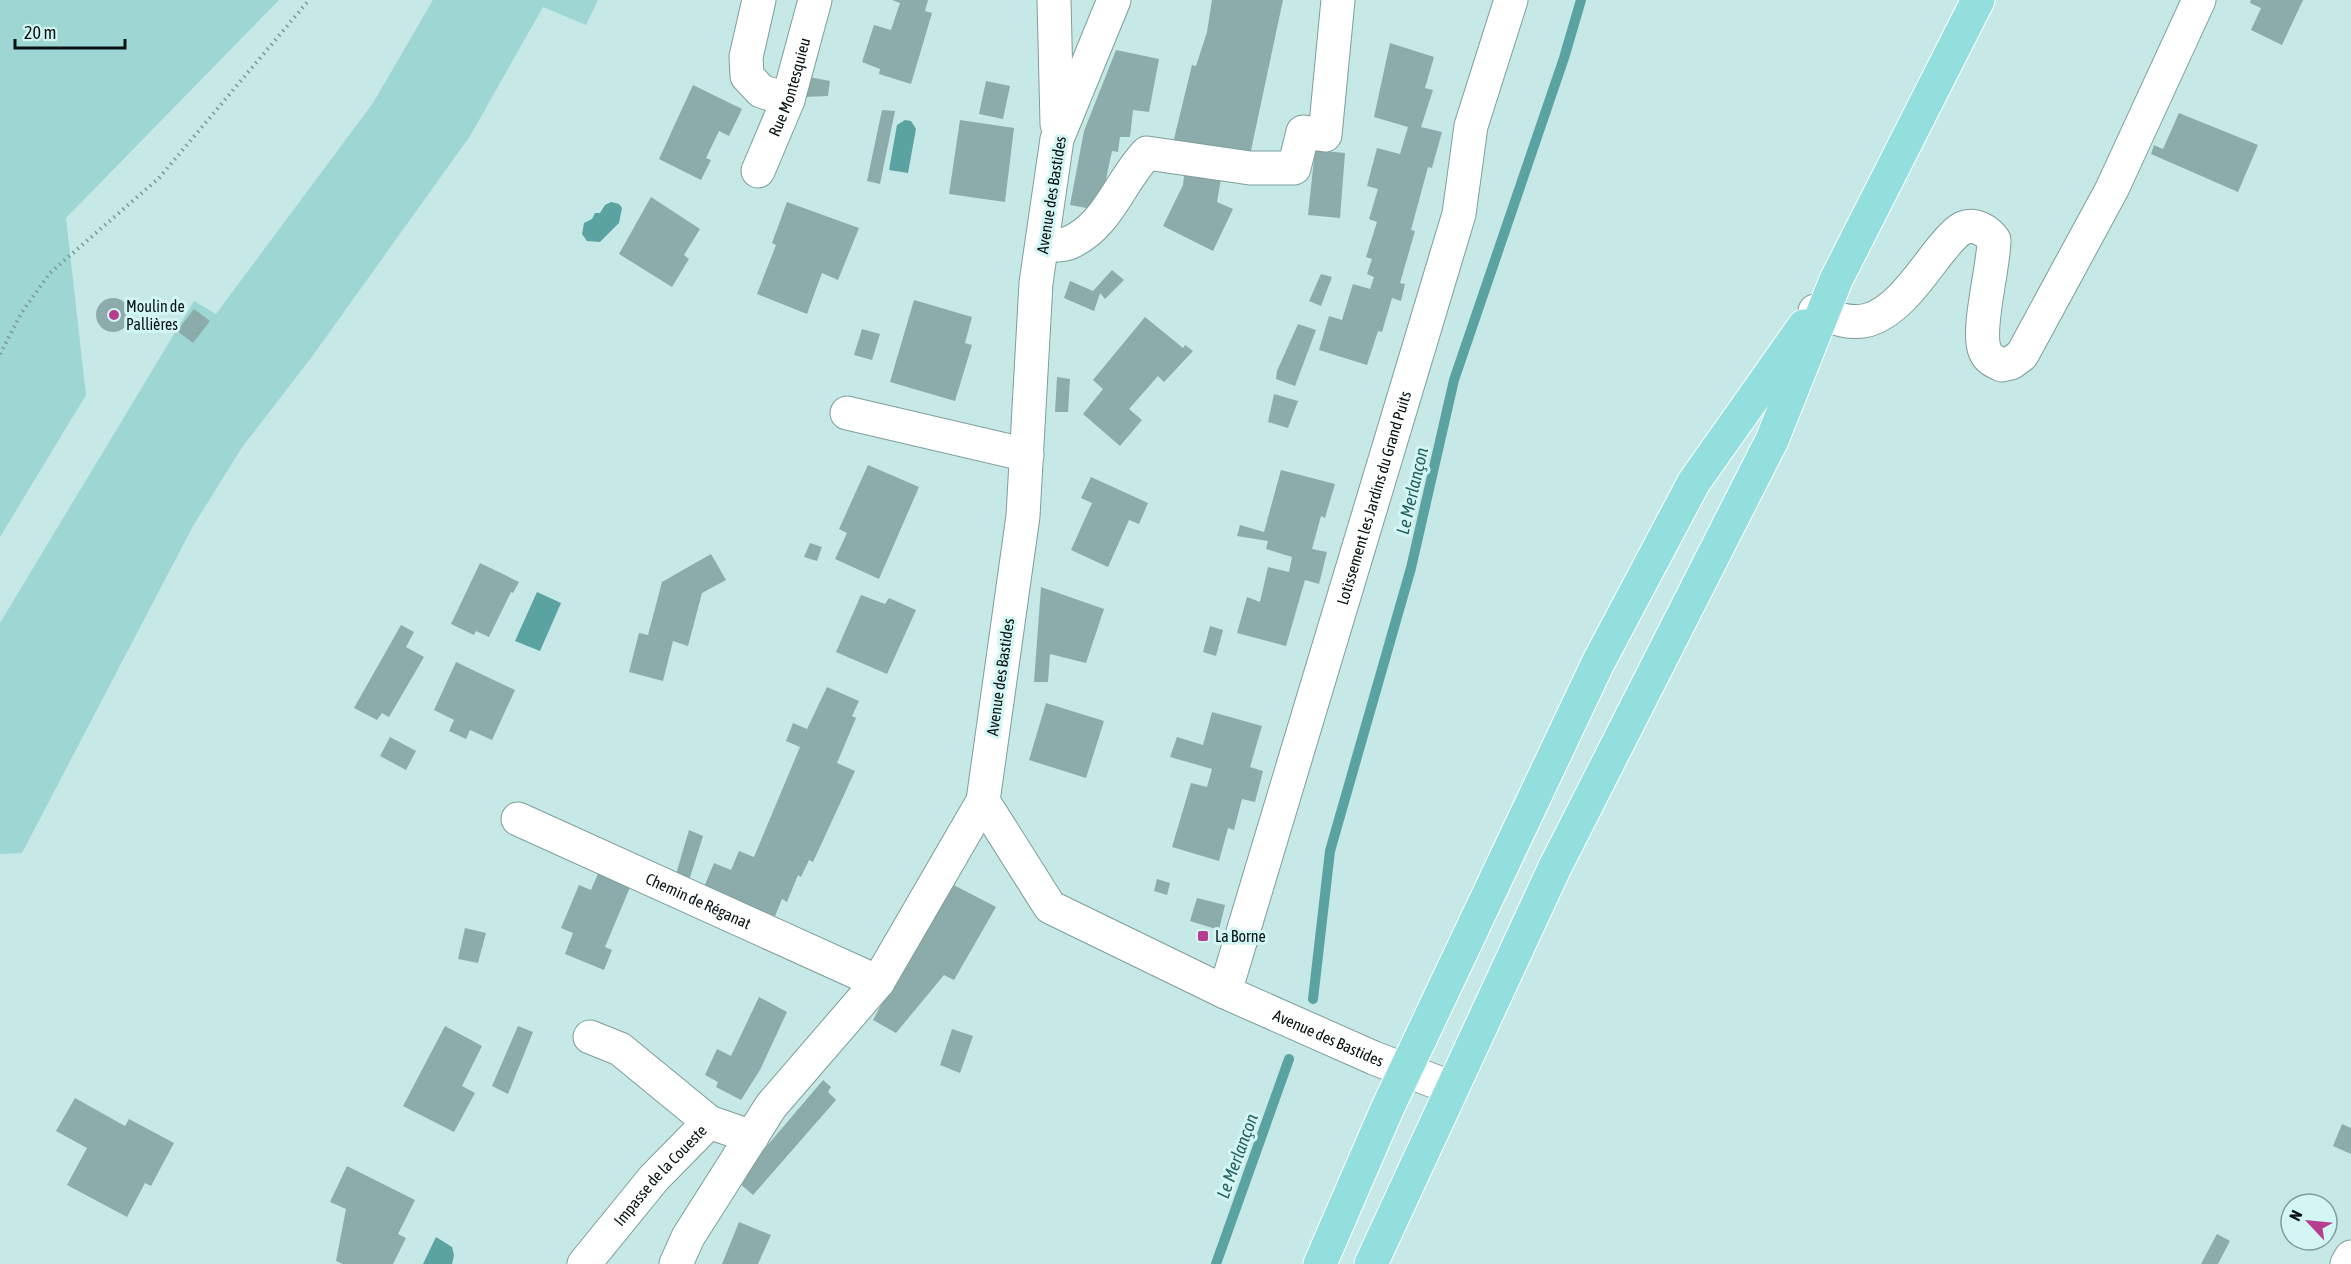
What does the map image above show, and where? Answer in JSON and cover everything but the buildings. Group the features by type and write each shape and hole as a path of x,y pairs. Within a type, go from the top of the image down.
{"main road":[{"path":"1371,1264 1554,869 1772,440 1819,313 1978,0"},
{"path":"1320,1264 1405,1070 1593,674 1694,482 1819,313"}],"street":[{"path":"759,0 746,57 747,76 761,91 788,100"},
{"name":"Rue Montesquieu","path":"758,171 788,100 815,0"},
{"path":"1054,0 1057,139"},
{"name":"Avenue des Bastides","path":"1114,0 1057,139 1036,283 1023,516 983,801 1050,907 1225,992 1452,1088"},
{"path":"1043,245 1069,244 1096,226 1136,165 1147,153 1250,168 1294,168 1303,132 1325,135 1338,0"},
{"name":"Lotissement les Jardins du Grand Puits","path":"1225,992 1459,214 1472,126 1511,0"},
{"path":"1819,313 1849,322 1868,320 1883,312 1900,298 1950,239 1963,228 1975,227 1989,232 1994,240 1983,334 1985,350 1991,360 2002,365 2022,355 2112,189 2199,0"},
{"path":"847,413 1027,455"},
{"path":"676,1264 688,1237 771,1106 878,982 983,801"},
{"name":"Chemin de Réganat","path":"518,819 878,982"},
{"path":"590,1037 620,1049 709,1122"},
{"name":"Impasse de la Coueste","path":"584,1264 654,1178 709,1122 752,1137"},
{"path":"2347,1264 2351,1257"}],"path":[{"path":"0,354 22,312 50,273 159,178 309,0"}],"shaded area":[{"path":"0,0 279,0 66,218 86,395 0,537"},
{"path":"433,0 598,0 586,25 543,7 470,136 311,358 243,446 193,526 22,853 0,854 0,623 194,301 216,314 373,103"},
{"path":"905,120 911,121 916,129 908,173 889,170 897,125"},
{"path":"611,202 619,204 622,208 619,223 600,242 587,241 582,234 584,223 592,219 595,213 600,213 605,205"},
{"path":"537,592 561,603 540,651 515,641"},
{"path":"436,1237 452,1247 454,1255 452,1264 423,1264"}],"waterway":[{"name":"Le Merlançon","path":"1313,999 1330,851 1411,568 1454,380 1564,58 1581,0"},
{"name":"Le Merlançon","path":"1216,1264 1289,1059"}],"place":[{"name":"Moulin de Pallières","path":"114,315"},
{"name":"La Borne","path":"1203,936"}]}
